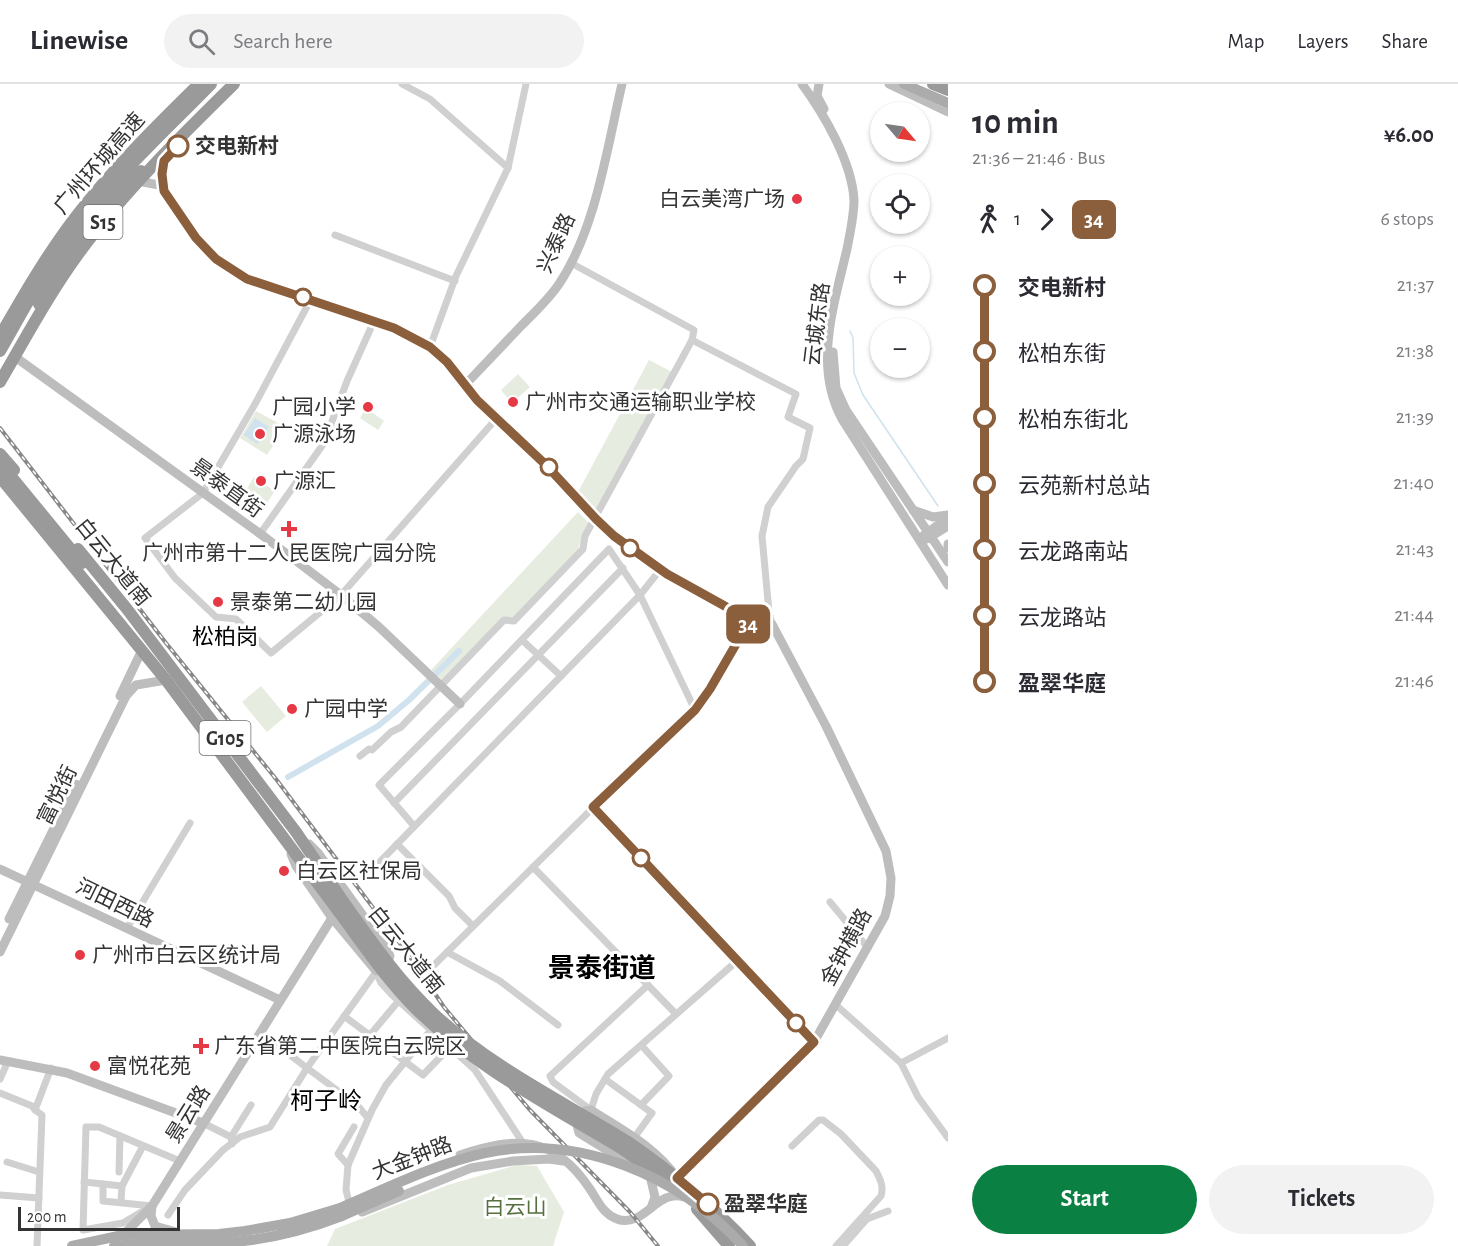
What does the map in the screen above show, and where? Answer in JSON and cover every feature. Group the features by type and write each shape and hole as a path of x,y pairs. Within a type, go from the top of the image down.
{"highway":[{"path":"933,84 948,90"},
{"path":"0,351 36,310 75,246 169,135 200,85"},
{"name":"广州环城高速","path":"0,335 47,257 74,219 115,171 200,85"},
{"path":"0,391 18,359 19,328 52,262 78,225 169,135 208,102 234,85"},
{"name":"广州环城高速","path":"0,382 52,294 95,233 148,171 234,85"},
{"name":"G105","path":"0,457 81,564"},
{"name":"白云大道南","path":"0,457 121,601 166,680 339,913 399,978 457,1034 491,1059 629,1144 677,1178 716,1210 750,1246"},
{"name":"G105","path":"0,472 128,619 148,647"},
{"name":"白云大道南","path":"0,477 105,608 148,647 296,832 339,913"},
{"name":"白云大道南","path":"629,1144 685,1197 729,1246"}],"main road":[{"path":"904,84 948,103"},
{"path":"0,328 36,268 70,219 165,113 200,85"},
{"path":"18,359 54,298 90,244 234,85"},
{"path":"198,125 208,102"},
{"path":"164,161 169,135 165,113"},
{"path":"127,185 143,183"},
{"path":"36,310 54,298"},
{"path":"0,335 19,328"},
{"path":"0,372 19,328"},
{"name":"大金钟路","path":"114,1246 127,1242 239,1242 287,1234 435,1168 473,1156 520,1148 561,1150 592,1155 623,1165 662,1182 700,1206 744,1246"},
{"name":"大金钟路","path":"72,1246 272,1227 344,1208 475,1163 521,1155 561,1156 609,1167 656,1186 700,1214 735,1246"}],"street":[{"path":"402,84 430,99 508,168"},
{"path":"430,347 455,281 508,168 526,84"},
{"name":"兴泰路","path":"465,385 547,299 571,262 597,190 622,84"},
{"name":"云城东路","path":"802,84 842,152 853,195 853,215 828,339 827,368 830,388 842,419 948,585"},
{"name":"云城东路","path":"819,84 817,91 819,100 849,155 860,198 855,239 833,348 836,388 852,420 948,562"},
{"path":"889,84 948,112"},
{"path":"164,161 162,174 164,191"},
{"path":"143,183 155,183 164,191 196,238 228,268 251,281 311,299 406,333 430,347 447,362 496,419 548,467 596,519 622,542 660,570 750,620 772,624 762,536 768,507 796,466 804,459 810,428 788,417 796,394 692,340"},
{"path":"334,235 455,281"},
{"path":"360,756 369,749 372,750 391,732 400,727 435,680 504,620 514,621 583,549 585,536 692,340 694,330 571,262"},
{"path":"311,299 255,404 203,493 145,538 175,578 216,617 236,619 271,653 341,595 496,419"},
{"path":"260,534 324,443 347,381 374,321"},
{"name":"景泰直街","path":"18,359 341,595 460,704"},
{"path":"911,510 933,517 948,516"},
{"path":"929,535 948,516"},
{"path":"919,541 948,526"},
{"path":"948,543 948,548"},
{"path":"414,825 379,785 609,549 640,595 695,710"},
{"path":"938,570 940,562 948,562"},
{"path":"394,803 623,568"},
{"path":"367,875 640,595 660,570"},
{"path":"428,971 593,807 695,710 710,689 750,620"},
{"name":"金钟横路","path":"677,1178 814,1042 868,948 885,915 890,896 891,878 886,851 826,726 772,624"},
{"path":"522,640 561,676"},
{"name":"富悦街","path":"0,952 30,883 148,647"},
{"name":"富悦街","path":"30,883 129,692 136,684 166,680"},
{"path":"593,807 814,1042"},
{"path":"127,928 190,823"},
{"path":"232,1141 270,1127 307,1068 376,972 390,959 389,951 318,853 296,832"},
{"path":"397,844 449,896 455,908 473,926"},
{"path":"533,867 676,1014"},
{"name":"河田西路","path":"0,869 280,1000"},
{"path":"830,902 868,948"},
{"path":"339,913 381,983 398,1003 475,1070 523,1143"},
{"name":"景云路","path":"127,1242 152,1206 280,1000 339,913"},
{"name":"富悦街","path":"0,938 9,927"},
{"path":"447,952 500,981 558,1025"},
{"path":"591,1110 596,1094 608,1074 737,961"},
{"path":"370,1035 416,984"},
{"path":"605,1079 652,1113 629,1144 591,1110 553,1082 550,1076 648,985"},
{"path":"836,1005 901,1063 918,1096 948,1138"},
{"path":"345,1016 423,1075 447,1050"},
{"path":"344,1208 348,1165 368,1118 386,1085 430,1031"},
{"path":"260,1032 357,1105 368,1118"},
{"path":"901,1063 948,1038"},
{"path":"641,1105 669,1076 642,1046"},
{"path":"0,1079 4,1060 51,1068 203,1123 232,1141"},
{"path":"35,1110 51,1068"},
{"path":"0,1093 32,1106 42,1115 37,1246"},
{"path":"168,1215 189,1185 232,1141 251,1105"},
{"path":"591,1110 585,1111 580,1119 577,1125 579,1132 685,1197"},
{"path":"792,1146 819,1120 823,1120 841,1134 876,1171 883,1190 880,1196 836,1246"},
{"path":"152,1206 123,1223 83,1230 86,1127 99,1127 180,1161"},
{"path":"348,1165 338,1154 354,1127"},
{"path":"120,1136 119,1186 122,1201"},
{"path":"344,1208 421,1168 485,1148 523,1143 540,1145 568,1163 607,1214 619,1220 638,1218 671,1195 685,1197"},
{"path":"119,1186 143,1146"},
{"path":"344,1208 374,1208 471,1168 529,1160 549,1159 568,1163"},
{"path":"7,1162 39,1172"},
{"path":"119,1172 128,1174"},
{"path":"650,1176 655,1197 651,1208"},
{"path":"84,1182 119,1186"},
{"path":"103,1184 103,1201 122,1201 152,1206"},
{"path":"0,1195 39,1198"},
{"path":"152,1206 151,1216 155,1226 169,1231 191,1234"},
{"path":"843,1246 867,1219 888,1211"}],"green space":[{"path":"649,360 672,372 597,514 577,494"},
{"path":"518,374 530,387 512,403 501,390"},
{"path":"366,408 384,421 378,430 360,418"},
{"name":"广源泳场","path":"256,411 280,424 274,432 280,435 267,455 240,438"},
{"path":"254,477 275,491 260,513 240,500"},
{"path":"578,512 591,525 583,535 577,552 514,617 503,619 443,681 431,670"},
{"path":"261,686 286,716 267,732 242,702"},
{"name":"白云山","path":"517,1165 537,1166 564,1212 553,1246 327,1246 335,1229 448,1185"}],"water":[{"path":"255,418 269,427 257,444 244,435"}],"waterway":[{"path":"850,331 853,338 854,373 863,395 938,506"},
{"path":"288,777 378,726 409,700 459,651"}],"railway":[{"path":"0,428 166,643 276,779 405,950 444,1007 529,1109 630,1212 658,1246"}],"bus line":[{"name":"34","path":"178,146 164,161 162,174 164,191 196,238 216,259 247,279 394,328 430,347 447,362 477,400 546,465 614,536 667,574 750,620 710,689 695,710 593,807 814,1042 677,1178 708,1204"}],"place":[{"name":"交电新村","path":"178,146"},
{"name":"白云美湾广场","path":"797,199"},
{"name":"广州市交通运输职业学校","path":"513,402"},
{"name":"广园小学","path":"368,407"},
{"name":"广源泳场","path":"260,434"},
{"name":"广源汇","path":"261,481"},
{"name":"广州市第十二人民医院广园分院","path":"289,529"},
{"name":"景泰第二幼儿园","path":"218,602"},
{"name":"广园中学","path":"292,709"},
{"name":"白云区社保局","path":"284,871"},
{"name":"广州市白云区统计局","path":"80,955"},
{"name":"广东省第二中医院白云院区","path":"201,1046"},
{"name":"富悦花苑","path":"95,1066"},
{"name":"盈翠华庭","path":"708,1204"}],"district":[{"name":"松柏岗","path":"225,636"},
{"name":"景泰街道","path":"602,968"},
{"name":"柯子岭","path":"326,1101"}]}
